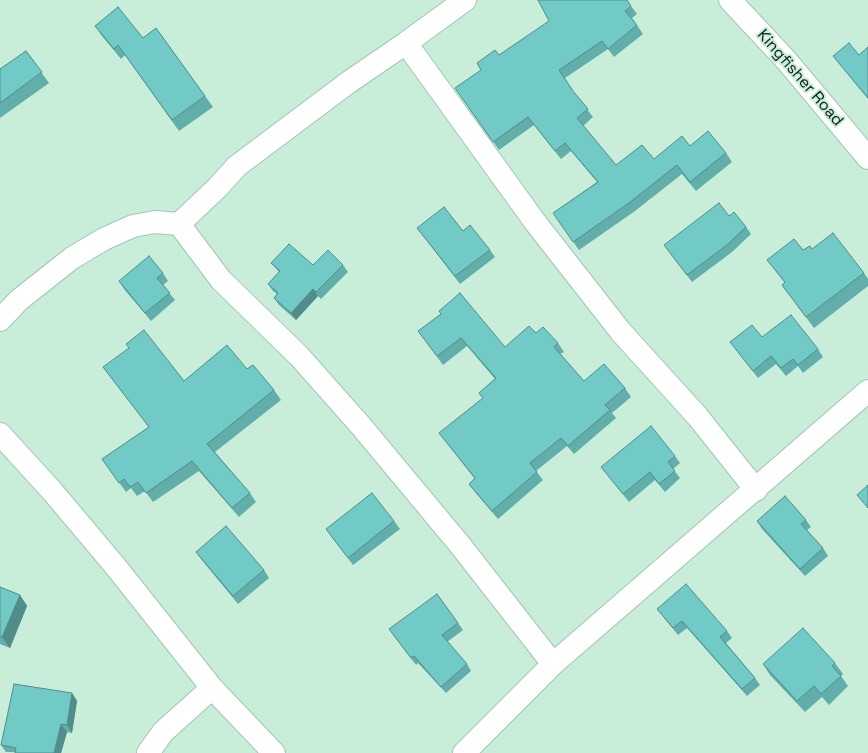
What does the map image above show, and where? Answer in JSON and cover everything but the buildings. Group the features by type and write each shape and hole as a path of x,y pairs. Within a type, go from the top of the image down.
{"street":[{"path":"0,320 19,300 72,258 104,239 133,226 155,222 179,224 238,166 349,82 465,0"},
{"name":"Kingfisher Road","path":"730,0 786,60 868,158"},
{"path":"406,43 547,238 621,332 698,417 756,490"},
{"path":"179,224 221,280 299,356 361,426 460,545 553,664"},
{"path":"464,753 553,664 868,391"},
{"path":"0,434 65,506 116,567 212,688 274,753"},
{"path":"148,753 163,732 212,688"}]}
